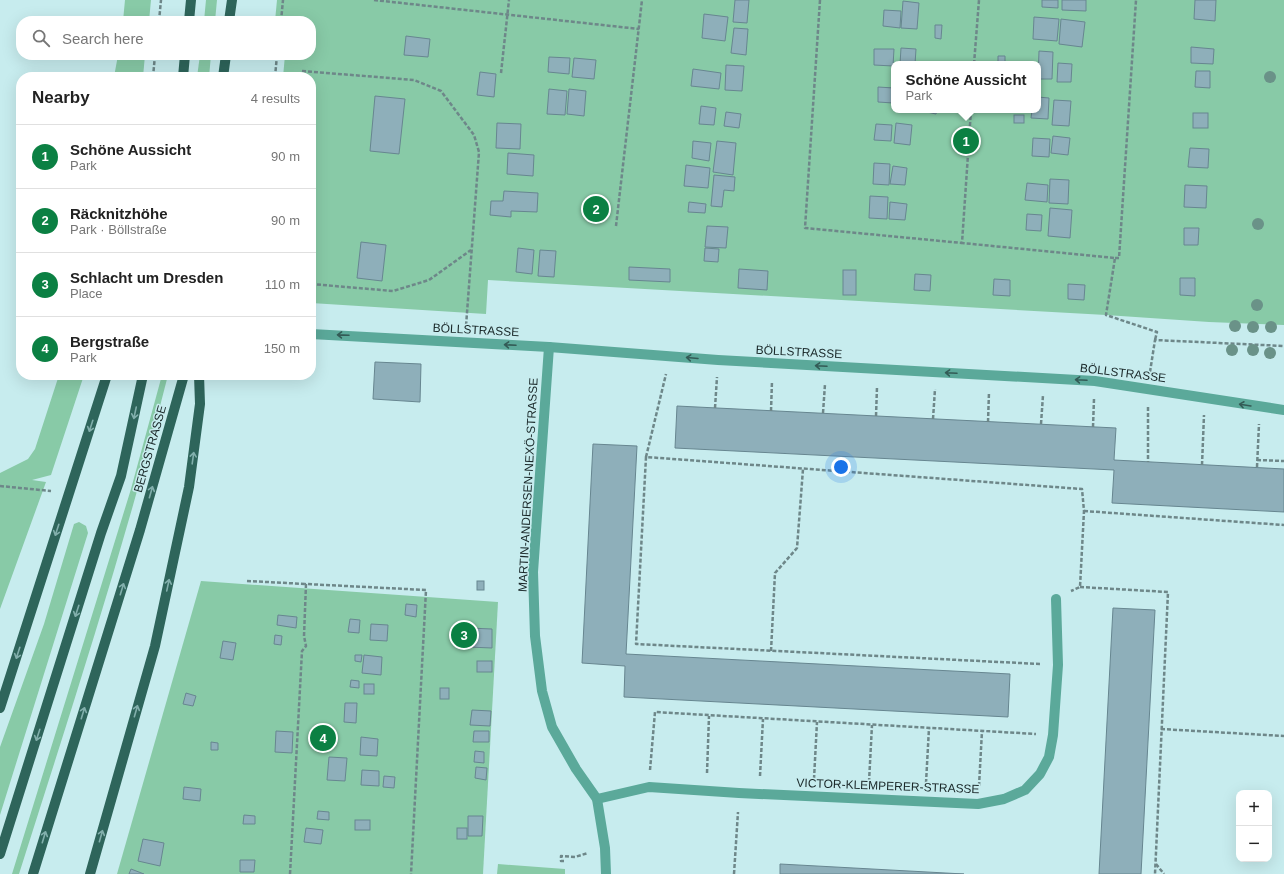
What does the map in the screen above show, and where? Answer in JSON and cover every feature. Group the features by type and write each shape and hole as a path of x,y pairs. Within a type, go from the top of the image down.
{"main road":[{"path":"189,16 191,0"},
{"path":"230,16 232,0"},
{"path":"183,72 185,60"},
{"path":"224,72 225,60"},
{"path":"0,708 105,380"},
{"name":"BERGSTRASSE","path":"0,854 101,533 121,476 142,380"},
{"name":"BERGSTRASSE","path":"33,874 140,530 183,380"},
{"path":"90,874 158,631 189,487 200,404 199,380"}],"street":[{"name":"BÖLLSTRASSE","path":"316,334 549,347 718,360 1095,381 1284,410"},
{"name":"MARTIN-ANDERSEN-NEXÖ-STRASSE","path":"549,347 533,572 535,636 542,691 552,727 576,769 598,799 605,848 606,874"},
{"name":"VICTOR-KLEMPERER-STRASSE","path":"598,799 649,787 739,793 978,804 1004,798 1026,790 1040,774 1049,757 1053,735 1058,665 1056,599"}],"path":[{"path":"159,16 161,0"},
{"path":"281,16 283,0"},
{"path":"374,0 507,16 639,29"},
{"path":"501,73 509,0"},
{"path":"616,226 642,0"},
{"path":"820,0 806,228 1115,258 1119,258 1136,0"},
{"path":"974,61 979,0"},
{"path":"153,72 155,60"},
{"path":"275,72 277,60"},
{"path":"302,72 314,72"},
{"path":"316,72 414,80 441,91 474,135 479,152 465,342"},
{"path":"962,243 971,113"},
{"path":"316,284 393,291 429,280 471,250"},
{"path":"1115,258 1106,315 1157,332 1147,388 1148,462"},
{"path":"1155,340 1284,346"},
{"path":"669,356 665,386 646,457 636,644 1058,665"},
{"path":"716,408 718,360"},
{"path":"771,411 772,363"},
{"path":"823,413 826,366"},
{"path":"876,416 878,369"},
{"path":"933,419 936,372"},
{"path":"988,422 991,375"},
{"path":"1041,424 1044,378"},
{"path":"1093,427 1095,381"},
{"path":"1202,465 1204,398"},
{"path":"1257,468 1259,407"},
{"path":"646,457 1082,489 1084,511 1080,587"},
{"path":"1257,460 1284,461"},
{"path":"771,651 775,573 797,548 803,469"},
{"path":"0,486 69,492"},
{"path":"1084,511 1284,525"},
{"path":"247,581 426,590 411,874"},
{"path":"290,874 302,651 306,646 304,636 306,584"},
{"path":"1056,599 1080,587 1168,592 1155,874"},
{"path":"649,787 655,712 1053,735"},
{"path":"706,791 709,716"},
{"path":"759,794 763,719"},
{"path":"813,796 817,722"},
{"path":"869,798 872,725"},
{"path":"925,801 929,728"},
{"path":"1161,729 1284,736"},
{"path":"978,804 982,731"},
{"path":"734,874 739,793"},
{"path":"564,861 561,861 561,856 575,857 605,848"},
{"path":"1155,864 1164,874"}],"green space":[{"path":"125,0 151,0 149,16 123,16"},
{"path":"206,0 217,0 215,16 204,16"},
{"path":"277,0 1284,0 1284,325 1209,322 488,280 486,314 316,303 316,72 283,72 285,60 316,60 316,16 275,16"},
{"path":"117,60 145,60 143,72 115,72"},
{"path":"199,60 211,60 209,72 198,72"},
{"path":"57,380 82,380 51,475 32,480 46,482 0,609 0,473 28,459 35,449"},
{"path":"161,380 167,380 133,504 78,689 19,874 12,874 131,489"},
{"path":"79,522 86,526 88,533 0,815 0,747 44,624 74,524"},
{"path":"201,581 498,602 483,874 117,874"},
{"path":"498,864 565,869 565,874 497,874"}],"building":[{"path":"735,0 749,0 747,23 733,22"},
{"path":"1042,0 1058,0 1058,8 1042,7"},
{"path":"1062,0 1086,0 1086,11 1062,10"},
{"path":"1195,0 1216,0 1215,21 1194,19"},
{"path":"903,1 919,3 917,29 901,28"},
{"path":"884,10 901,11 900,28 883,26"},
{"path":"704,14 728,17 725,41 702,38"},
{"path":"1034,17 1059,19 1057,41 1033,39"},
{"path":"1061,19 1085,22 1082,47 1059,44"},
{"path":"935,25 942,25 941,39 935,38"},
{"path":"734,28 748,29 746,55 731,53"},
{"path":"406,36 430,39 428,57 404,55"},
{"path":"1191,47 1214,49 1213,64 1191,63"},
{"path":"901,48 916,49 915,61 900,61"},
{"path":"874,49 894,49 893,61 891,61 891,66 874,65"},
{"path":"1039,51 1053,52 1052,79 1041,79 1041,61 1039,61"},
{"path":"998,56 1005,56 1005,61 998,61"},
{"path":"549,57 570,58 569,74 548,72"},
{"path":"574,58 596,60 594,79 572,77"},
{"path":"1058,63 1072,64 1071,82 1057,82"},
{"path":"726,65 744,66 742,91 725,90"},
{"path":"693,69 721,73 719,89 691,86"},
{"path":"1196,71 1210,71 1210,88 1195,87"},
{"path":"480,72 496,74 494,97 477,95"},
{"path":"878,87 891,88 891,103 878,102"},
{"path":"549,89 567,91 565,115 547,114"},
{"path":"569,89 586,91 584,116 567,114"},
{"path":"375,96 405,99 399,154 370,151"},
{"path":"1041,97 1049,98 1048,119 1031,118 1032,113 1041,113"},
{"path":"1054,100 1071,101 1069,126 1052,125"},
{"path":"701,106 716,108 714,125 699,124"},
{"path":"726,112 741,114 739,128 724,126"},
{"path":"1193,113 1208,113 1208,128 1193,128"},
{"path":"1014,115 1024,115 1024,123 1014,123"},
{"path":"497,123 521,124 520,149 496,148"},
{"path":"896,123 912,125 910,145 894,143"},
{"path":"876,124 892,125 891,141 874,140"},
{"path":"1053,136 1070,138 1068,155 1051,153"},
{"path":"1033,138 1050,139 1049,157 1032,156"},
{"path":"693,141 711,143 709,161 692,158"},
{"path":"717,141 736,143 733,175 713,172"},
{"path":"1190,148 1209,149 1208,168 1188,167"},
{"path":"508,153 534,155 533,176 507,174"},
{"path":"874,163 890,164 889,185 873,184"},
{"path":"686,165 710,168 708,188 684,186"},
{"path":"893,166 907,168 905,185 890,184"},
{"path":"714,175 735,177 734,191 724,190 722,207 711,206"},
{"path":"1050,179 1069,180 1068,204 1049,203"},
{"path":"1027,183 1048,185 1047,202 1025,200"},
{"path":"1185,185 1207,186 1206,208 1184,207"},
{"path":"504,191 538,193 537,212 511,211 511,217 490,215 491,201 503,201"},
{"path":"870,196 888,197 887,219 869,218"},
{"path":"689,202 706,204 705,213 688,212"},
{"path":"890,202 907,204 905,220 889,219"},
{"path":"1050,208 1072,210 1070,238 1048,236"},
{"path":"1027,214 1042,215 1041,231 1026,230"},
{"path":"707,226 728,227 726,248 705,247"},
{"path":"1184,228 1199,228 1198,245 1184,245"},
{"path":"361,242 386,245 382,281 357,278"},
{"path":"518,248 534,250 532,274 516,272"},
{"path":"705,248 719,249 718,262 704,261"},
{"path":"540,250 556,251 554,277 538,276"},
{"path":"629,267 670,269 670,282 629,280"},
{"path":"739,269 768,271 767,290 738,288"},
{"path":"843,270 856,270 856,295 843,295"},
{"path":"915,274 931,275 930,291 914,290"},
{"path":"1180,278 1195,278 1195,296 1180,295"},
{"path":"994,279 1010,280 1010,296 993,295"},
{"path":"1068,284 1085,285 1084,300 1068,299"},
{"path":"375,362 421,364 420,402 373,399"},
{"path":"677,406 1116,428 1114,460 1284,469 1284,512 1112,503 1114,470 675,448"},
{"path":"593,444 637,446 626,654 1010,674 1008,717 624,697 625,666 582,663"},
{"path":"477,581 484,581 484,590 477,590"},
{"path":"406,604 417,605 416,617 405,615"},
{"path":"1113,608 1155,610 1141,874 1099,874"},
{"path":"278,615 297,617 296,628 277,625"},
{"path":"350,619 360,620 359,633 348,632"},
{"path":"371,624 388,625 387,641 370,640"},
{"path":"469,628 492,629 492,648 468,647"},
{"path":"275,635 282,636 281,645 274,644"},
{"path":"223,641 236,643 233,660 220,658"},
{"path":"355,655 362,655 361,662 355,661"},
{"path":"364,655 382,657 381,675 362,673"},
{"path":"477,661 492,661 492,672 477,672"},
{"path":"351,680 359,681 359,688 350,687"},
{"path":"364,684 374,684 374,694 364,694"},
{"path":"440,688 449,688 449,699 440,699"},
{"path":"186,693 196,696 193,706 183,704"},
{"path":"345,703 357,703 356,723 344,722"},
{"path":"472,710 491,711 490,726 470,725"},
{"path":"276,731 293,732 292,753 275,752"},
{"path":"474,731 489,731 489,742 473,742"},
{"path":"361,737 378,739 377,756 360,755"},
{"path":"211,742 218,743 218,750 211,750"},
{"path":"475,751 484,752 484,763 474,762"},
{"path":"329,757 347,758 345,781 327,780"},
{"path":"476,767 487,768 486,780 475,778"},
{"path":"362,770 379,771 379,786 361,785"},
{"path":"384,776 395,777 394,788 383,787"},
{"path":"184,787 201,789 200,801 183,799"},
{"path":"318,811 329,812 329,820 317,819"},
{"path":"244,815 255,816 255,824 243,824"},
{"path":"468,816 483,816 482,836 468,836"},
{"path":"355,820 370,820 370,830 355,830"},
{"path":"306,828 323,830 321,844 304,842"},
{"path":"457,828 467,828 467,839 457,839"},
{"path":"143,839 164,843 160,866 138,861"},
{"path":"240,860 255,860 254,872 240,872"},
{"path":"780,864 964,874 780,874"},
{"path":"131,869 144,874 129,874"}],"place":[{"name":"Schöne Aussicht","path":"966,141"},
{"name":"Räcknitzhöhe","path":"596,209"},
{"name":"Schlacht um Dresden","path":"464,635"},
{"name":"Bergstraße","path":"323,738"}]}
